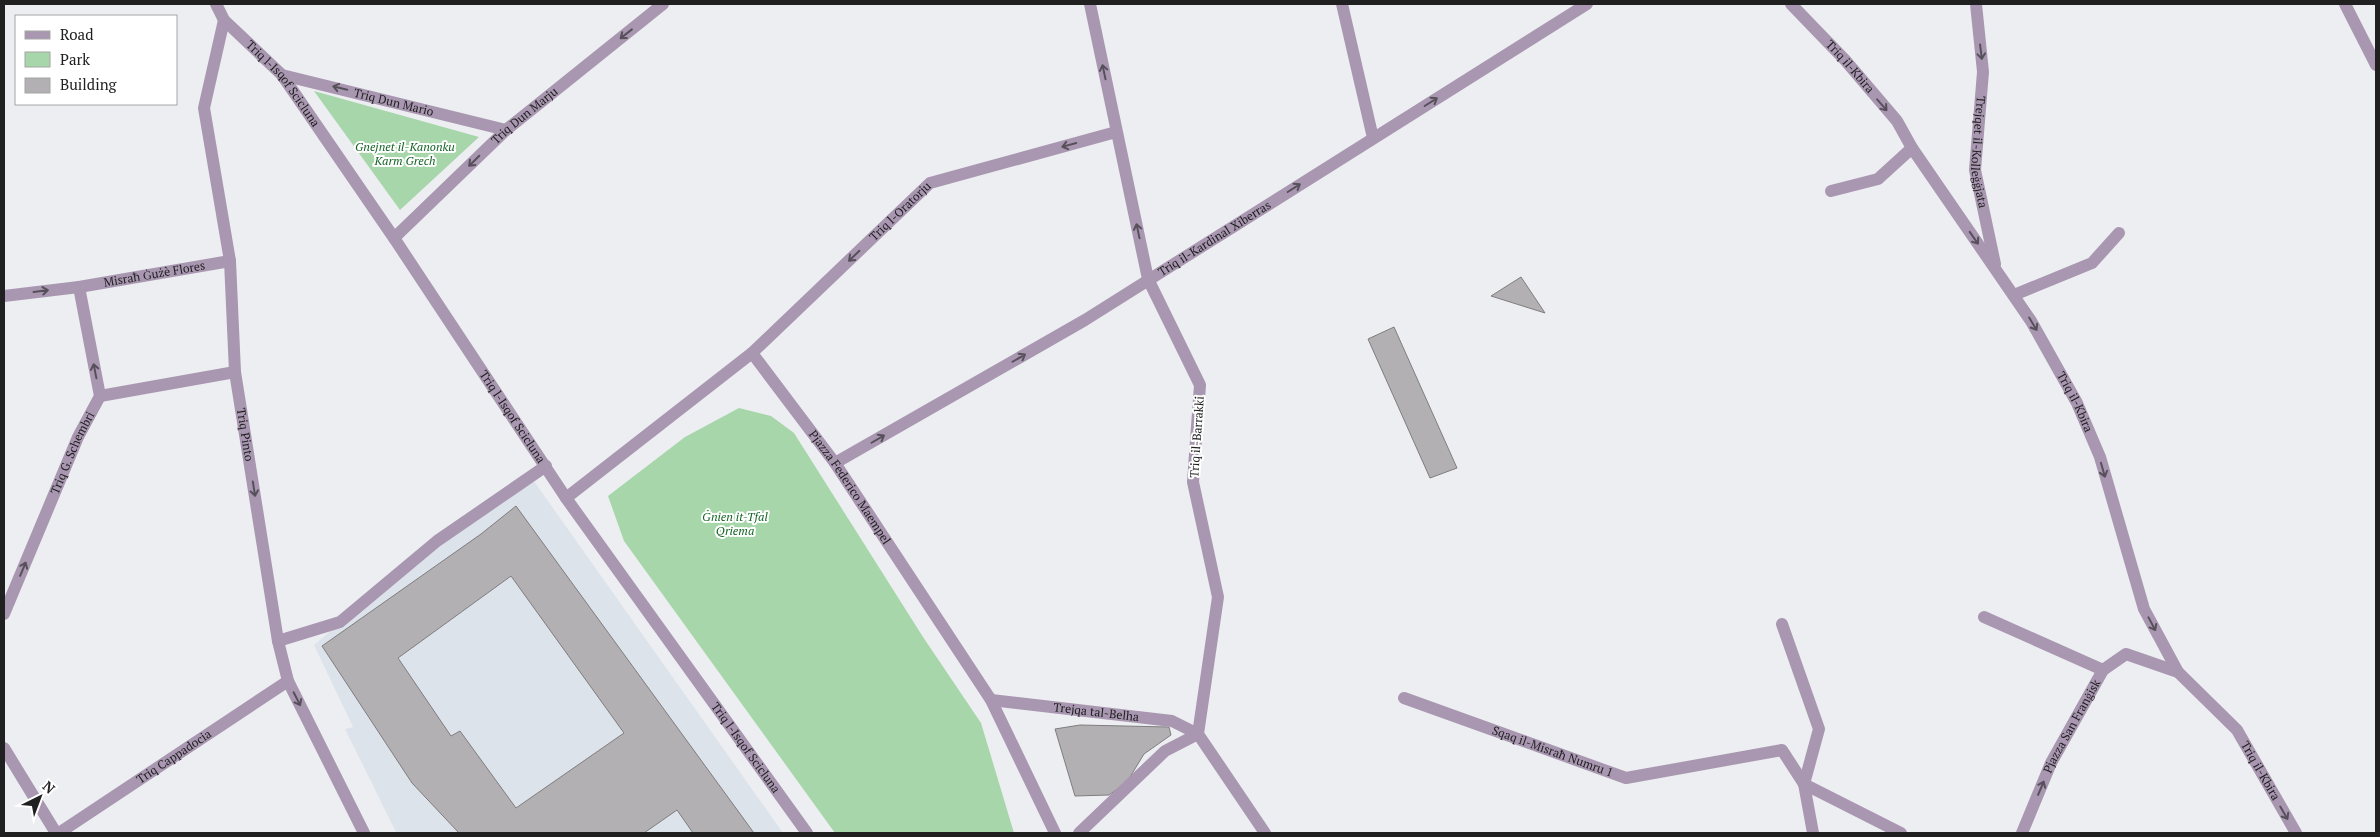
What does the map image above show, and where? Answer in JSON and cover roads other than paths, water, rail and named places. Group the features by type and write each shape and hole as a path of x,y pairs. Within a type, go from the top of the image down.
{"street":[{"name":"Triq l-Isqof Scicluna","path":"216,4 224,20 282,75 394,238 566,498 807,833"},
{"name":"Triq Dun Marju","path":"394,238 506,130 663,4"},
{"name":"Triq il-Barrakki","path":"1090,4 1148,279 1200,386 1193,482 1218,597 1198,734"},
{"path":"1342,4 1373,138"},
{"name":"Triq il-Kardinal Xiberras","path":"835,463 1085,320 1587,4"},
{"name":"Triq il-Kbira","path":"1791,4 1845,60 1897,121 1912,148 2031,321 2077,403 2100,457 2144,609 2178,672 2237,730 2296,833"},
{"name":"Trejqet il-Kolleġġjata","path":"1976,4 1983,72 1975,170 1996,269"},
{"path":"2346,4 2376,65"},
{"name":"Triq Pinto","path":"224,20 204,108 230,261 236,372 278,641 288,681 364,833"},
{"name":"Triq Dun Mario","path":"282,75 506,130"},
{"name":"Triq l-Oratorju","path":"752,354 930,183 1116,132"},
{"path":"1831,191 1878,179 1912,148"},
{"path":"2014,295 2092,262 2120,234"},
{"name":"Misraħ Ġużè Flores","path":"4,296 79,287 230,261"},
{"name":"Triq G. Schembri","path":"4,614 78,437 100,396 79,287"},
{"path":"566,498 752,354"},
{"name":"Pjazza Federico Maempel","path":"752,354 835,463 991,700 1055,833"},
{"path":"100,396 236,372"},
{"path":"278,641 340,622 437,541 546,466"},
{"path":"1984,617 2103,670"},
{"path":"1782,624 1819,729 1804,784 1812,833"},
{"name":"Pjazza San Franġisk","path":"2022,833 2051,763 2103,670 2126,654 2178,672"},
{"name":"Triq Cappadocia","path":"58,833 288,681"},
{"name":"Sqaq il-Misraħ Numru 1","path":"1404,698 1626,778 1782,750 1804,784"},
{"name":"Trejqa tal-Belha","path":"991,700 1172,721 1198,734"},
{"path":"1079,833 1165,751 1198,734 1265,833"},
{"path":"4,748 58,833"},
{"path":"1804,784 1901,833"}],"park label":[{"name":"Gnejnet il-Kanonku Karm Grech","path":"405,154"},
{"name":"Ġnien it-Tfal Qriema","path":"735,524"}]}
